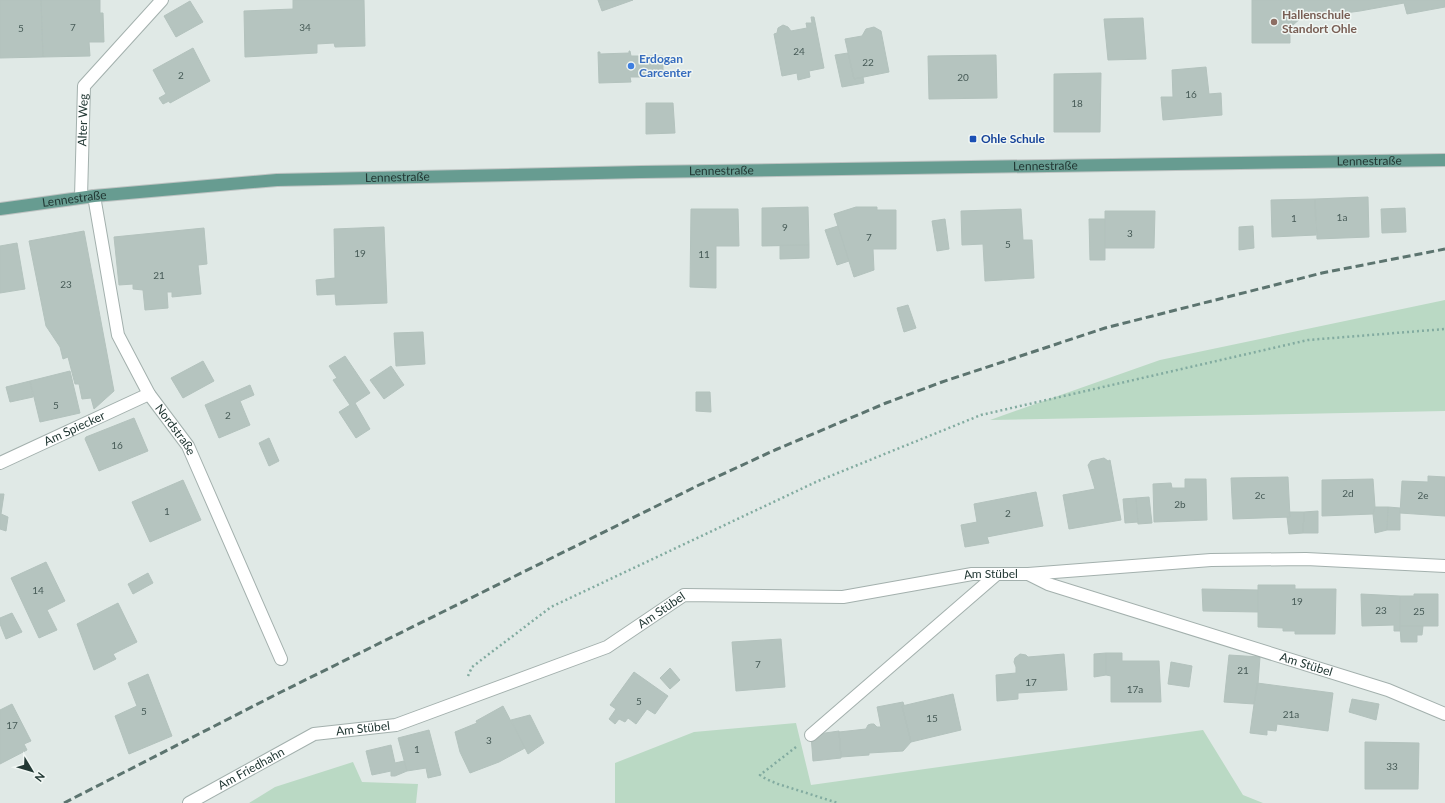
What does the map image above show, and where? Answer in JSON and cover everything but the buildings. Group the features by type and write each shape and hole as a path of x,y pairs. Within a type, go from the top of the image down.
{"main road":[{"name":"Lennestraße","path":"0,209 81,197 277,180 417,176 1445,160"}],"street":[{"name":"Alter Weg","path":"81,197 84,86 162,0"},
{"name":"Nordstraße","path":"94,196 118,335 149,394 188,446 281,659"},
{"name":"Am Spiecker","path":"0,463 149,394"},
{"name":"Am Stübel","path":"314,734 396,725 607,647 684,595 843,597 972,574 1028,574 1212,560 1306,560 1445,566"},
{"path":"811,735 997,574"},
{"name":"Am Stübel","path":"1028,574 1048,584 1388,690 1445,714"},
{"name":"Am Friedhahn","path":"189,803 314,734"}],"path":[{"path":"455,703 472,667 551,607 818,481 981,415 1308,340 1445,329"},
{"path":"811,735 760,775 778,784 838,803"}],"green space":[{"path":"1445,300 1445,411 990,420 1160,360"},
{"path":"796,723 811,785 1203,730 1243,795 1263,803 615,803 615,763 694,732"},
{"path":"353,762 362,782 418,784 416,803 249,803 275,787"}],"railway":[{"path":"64,803 281,692 699,485 775,450 886,403 942,382 1105,328 1322,273 1445,249"}],"place":[{"name":"Hallenschule Standort Ohle","path":"1274,22"},
{"name":"Erdogan Carcenter","path":"631,66"},
{"name":"Ohle Schule","path":"973,139"}]}
